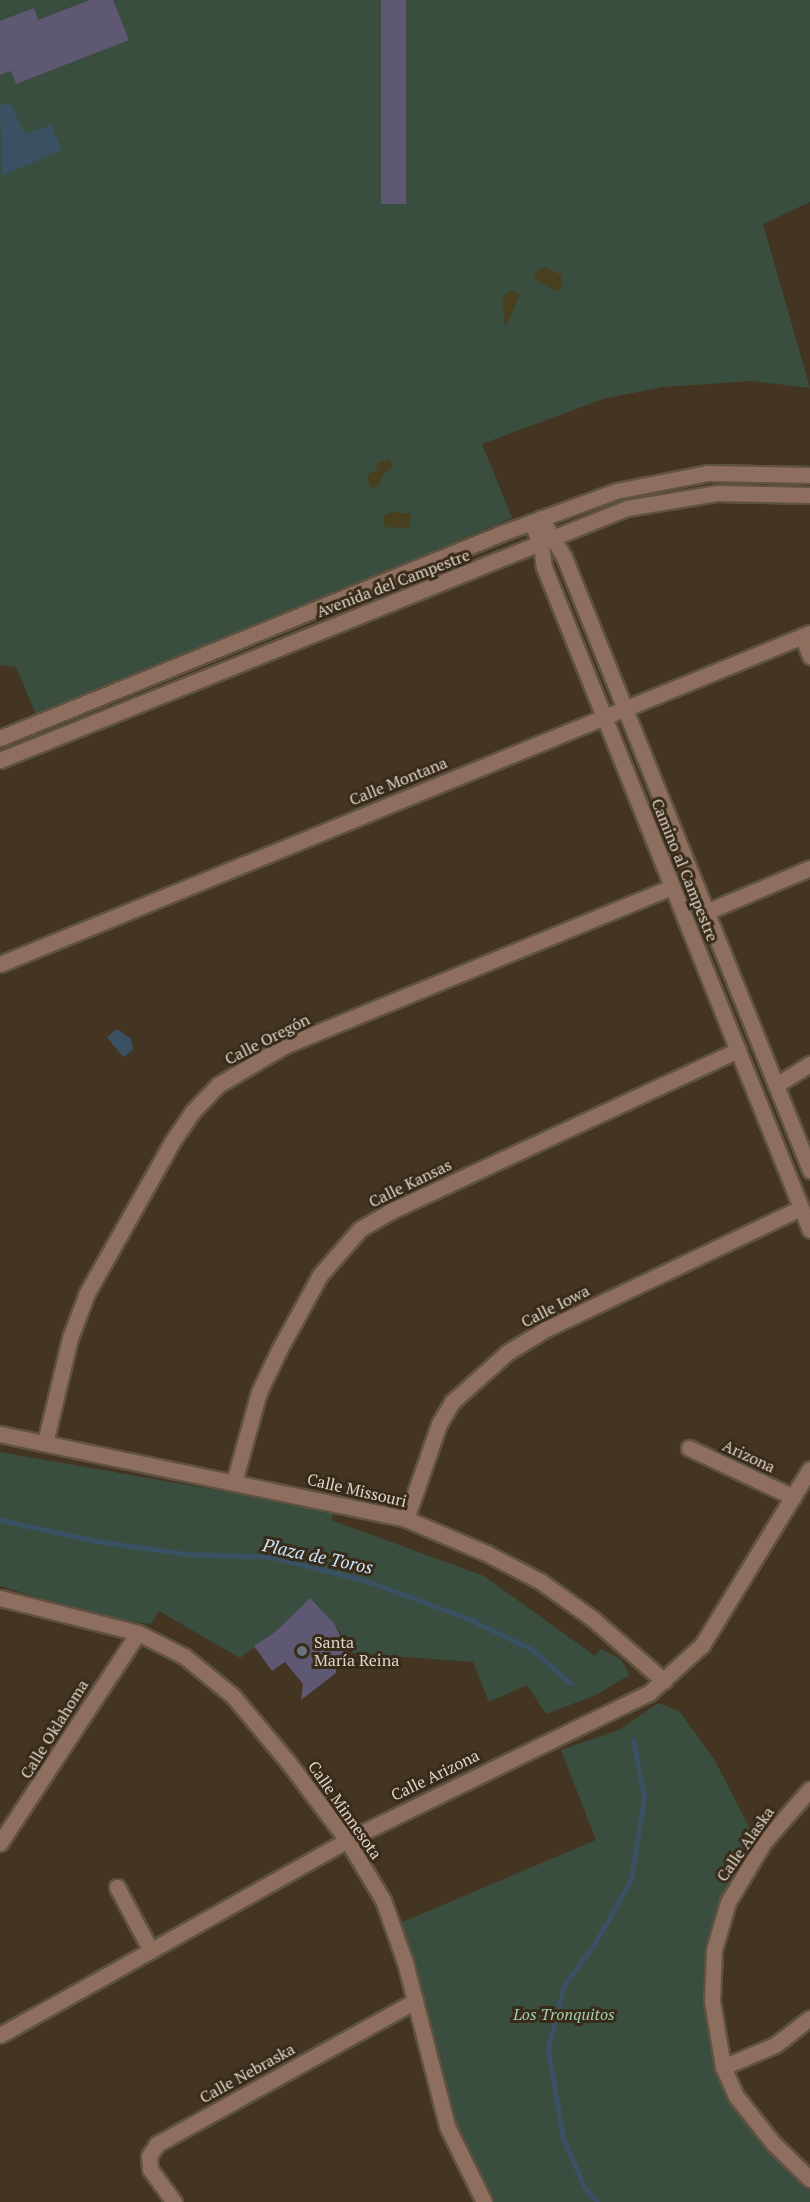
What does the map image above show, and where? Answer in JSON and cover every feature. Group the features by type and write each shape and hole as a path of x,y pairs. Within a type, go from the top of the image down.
{"street":[{"name":"Avenida del Campestre","path":"0,738 536,520 616,491 667,478 764,471 810,475"},
{"name":"Avenida del Campestre","path":"0,760 236,663 547,542 627,508 675,498 756,491 810,495"},
{"name":"Camino al Campestre","path":"536,520 547,542 564,557 810,1170"},
{"name":"Camino al Campestre","path":"547,542 544,567 810,1230"},
{"path":"806,634 810,656"},
{"name":"Calle Montana","path":"0,964 806,634"},
{"path":"228,644 236,663"},
{"path":"706,912 810,868"},
{"name":"Calle Oregón","path":"45,1443 70,1338 87,1293 172,1142 193,1111 219,1085 284,1046 672,887"},
{"name":"Calle Kansas","path":"234,1482 259,1392 279,1350 320,1275 360,1229 389,1212 738,1050"},
{"path":"776,1085 810,1064"},
{"name":"Calle Iowa","path":"406,1519 439,1424 452,1402 508,1352 546,1329 801,1208"},
{"name":"Calle Missouri","path":"0,1434 406,1519 486,1553 540,1581 593,1619 664,1681"},
{"name":"Arizona","path":"689,1448 793,1497"},
{"name":"Calle Arizona","path":"0,2036 347,1840 649,1693 702,1645 810,1469"},
{"name":"Calle Minnesota","path":"0,1598 138,1633 184,1656 233,1696 347,1840 383,1900 415,2001 447,2126 484,2202"},
{"name":"Calle Oklahoma","path":"0,1843 138,1633"},
{"name":"Calle Alaska","path":"810,1789 764,1842 738,1881 720,1925 714,1950 712,2001 723,2067 736,2096 757,2124 810,2179"},
{"path":"117,1887 151,1951"},
{"name":"Calle Nebraska","path":"174,2202 150,2169 149,2156 157,2144 415,2001"},
{"path":"723,2067 775,2045 810,2018"}],"green space":[{"path":"0,0 810,0 810,202 763,224 810,388 752,381 663,387 603,399 482,444 512,518 38,719 16,667 0,665"},
{"path":"0,1452 278,1501 334,1514 331,1520 484,1576 595,1656 601,1649 621,1659 629,1675 596,1695 546,1714 527,1685 489,1702 473,1662 353,1653 334,1623 310,1598 275,1632 240,1658 159,1611 151,1624 107,1618 0,1586"},
{"name":"Los Tronquitos","path":"658,1703 679,1711 714,1759 758,1844 711,1950 710,2024 737,2094 810,2175 810,2202 484,2202 440,2126 393,1926 596,1840 561,1750 619,1730"}],"sand":[{"path":"545,267 561,275 562,289 555,290 534,278 537,271"},
{"path":"510,290 520,295 505,328 502,299"},
{"path":"389,459 393,467 381,476 380,485 370,488 367,475 376,470 378,463"},
{"path":"393,512 411,514 409,528 385,527 383,516"}],"water":[{"path":"10,103 25,134 51,125 62,150 2,175 0,105"},
{"path":"117,1029 131,1039 133,1050 123,1057 107,1037"}],"building":[{"path":"90,0 113,0 129,40 16,84 11,71 0,75 0,21 34,8 38,20"},
{"path":"381,0 406,0 406,204 381,204"},
{"name":"Santa María Reina","path":"310,1598 334,1623 350,1656 336,1664 336,1673 301,1700 303,1684 285,1662 272,1671 254,1646 275,1632"}],"waterway":[{"name":"Plaza de Toros","path":"0,1520 96,1541 186,1554 271,1557 367,1581 469,1619 533,1650 570,1683"},
{"name":"Plaza de Toros","path":"597,2202 585,2188 563,2139 548,2049 564,1985 595,1943 631,1880 644,1797 633,1740"}],"place":[{"name":"Santa María Reina","path":"302,1651"}]}
